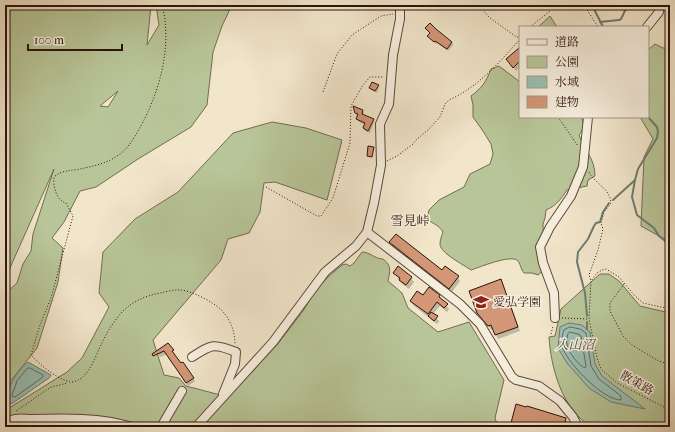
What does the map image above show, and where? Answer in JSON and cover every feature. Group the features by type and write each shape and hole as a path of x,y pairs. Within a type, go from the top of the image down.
{"street":[{"path":"648,26 659,12 658,5"},
{"path":"196,427 273,342 325,272 356,246 367,232 381,162 380,124 389,104 392,78 392,55 400,9"},
{"path":"555,318 554,293 543,263 540,247 550,227 576,186 583,167 588,118"},
{"path":"367,232 460,304 480,324 512,377 516,380 539,386 560,401 573,416 578,427"},
{"path":"192,357 212,346 221,346 236,352 235,364 221,400"},
{"path":"161,427 182,391"},
{"path":"6,423 17,419 62,419 124,424 132,427"}],"path":[{"path":"70,382 39,364 31,355 40,324 51,298 73,216 66,203 63,202 57,195 53,184 54,177 58,173 103,164 117,157 129,147 151,107 161,70 166,38 165,14 162,5"},
{"path":"478,5 490,18 519,38"},
{"path":"531,26 549,12 553,5"},
{"path":"584,5 597,26"},
{"path":"323,92 337,54 352,35 381,16 400,9"},
{"path":"381,162 388,161 414,144 416,140 440,117 445,104 449,100 479,82 498,64 519,40"},
{"path":"266,187 317,216 321,216 333,198 350,143 351,106 363,85 370,77 377,76 392,78"},
{"name":"散策路","path":"559,118 584,158 591,176 607,191 611,203 604,212 601,223 603,229 598,250 589,275 591,281 590,319 597,358 601,369 617,383 670,410"},
{"path":"591,281 597,273 606,269 614,273 643,303 670,309"},
{"path":"625,284 610,303 610,311 613,318 623,336 632,344 657,360 670,365"},
{"path":"14,412 51,387 78,381 84,376 92,365 109,329 122,313 140,298 181,290 205,298 218,306 228,317 235,334 236,352"},
{"path":"551,334 555,318 590,319"}],"green space":[{"path":"5,5 151,5 147,45 159,25 156,5 232,5 222,26 213,52 207,105 191,127 138,159 96,187 80,191 64,222 52,238 63,248 58,282 37,348 10,382 9,408 67,372 82,358 109,307 99,293 103,252 135,219 178,192 233,133 272,122 306,128 342,140 327,200 275,182 264,183 260,212 249,233 228,239 221,260 153,340 164,375 179,378 186,386 228,397 277,345 303,311 316,290 328,277 342,265 346,264 350,266 362,252 365,252 377,258 383,259 388,264 390,269 388,281 402,293 408,308 438,332 469,322 504,380 495,418 498,427 5,427 5,297 7,292 17,283 23,264 31,251 33,234 54,169 5,279","holes":["118,91 108,107 100,106"]},
{"path":"550,16 556,26 539,26"},
{"path":"655,44 663,48 670,48 670,242 641,226 644,157 653,139 641,118 649,118 649,49"},
{"path":"499,66 519,81 519,118 581,118 583,126 579,135 592,160 595,170 595,176 588,180 587,186 567,190 558,202 546,210 543,224 544,270 538,275 524,273 518,261 513,259 494,262 471,270 444,251 440,244 443,232 438,226 427,219 429,210 439,200 464,187 470,174 490,164 493,154 491,144 473,117 471,96 483,84 491,69"},
{"path":"600,274 609,274 619,281 640,306 670,313 670,427 592,427 582,420 573,410 560,387 552,362 549,337 555,336 561,309"}],"water":[{"name":"入山沼","path":"569,323 582,325 590,332 595,364 602,376 645,409 611,402 589,388 567,363 558,348 560,327"},
{"path":"28,362 51,375 49,378 13,403 9,404 5,402 13,380"}],"building":[{"path":"430,23 452,42 447,49 435,41 434,42 427,36 430,33 425,28"},
{"path":"519,48 519,62 513,68 506,59"},
{"path":"372,82 379,85 375,91 369,88"},
{"path":"353,106 363,110 362,114 374,119 368,131 363,128 365,123 356,119 358,114 355,113"},
{"path":"368,146 374,147 372,157 367,156"},
{"path":"396,234 442,270 445,266 459,276 449,289 389,242"},
{"path":"398,266 412,277 406,285 393,273"},
{"path":"501,279 518,327 495,335 491,325 488,326 477,313 469,291"},
{"path":"429,287 440,295 439,297 448,304 444,308 437,302 428,314 410,301 417,291 423,295"},
{"path":"431,312 438,316 434,321 428,316"},
{"path":"168,343 174,350 172,351 181,363 183,362 194,378 186,383 164,351 153,356 152,354"},
{"path":"516,404 566,418 564,427 544,425 543,427 523,427 511,423"}],"waterway":[{"path":"592,5 602,26"},
{"path":"600,22 619,20 628,7 631,6 635,8 642,5"},
{"path":"613,200 635,180 638,169 657,138 657,127 649,118"},
{"path":"635,180 632,197 637,215 654,228 659,236 670,245"},
{"path":"587,316 585,293 577,262 578,252 588,239 596,223 600,222 603,212 609,203"},
{"path":"587,322 587,329"}],"place":[{"name":"愛弘学園","path":"481,302"}],"district":[{"name":"雪見峠","path":"410,220"}]}
